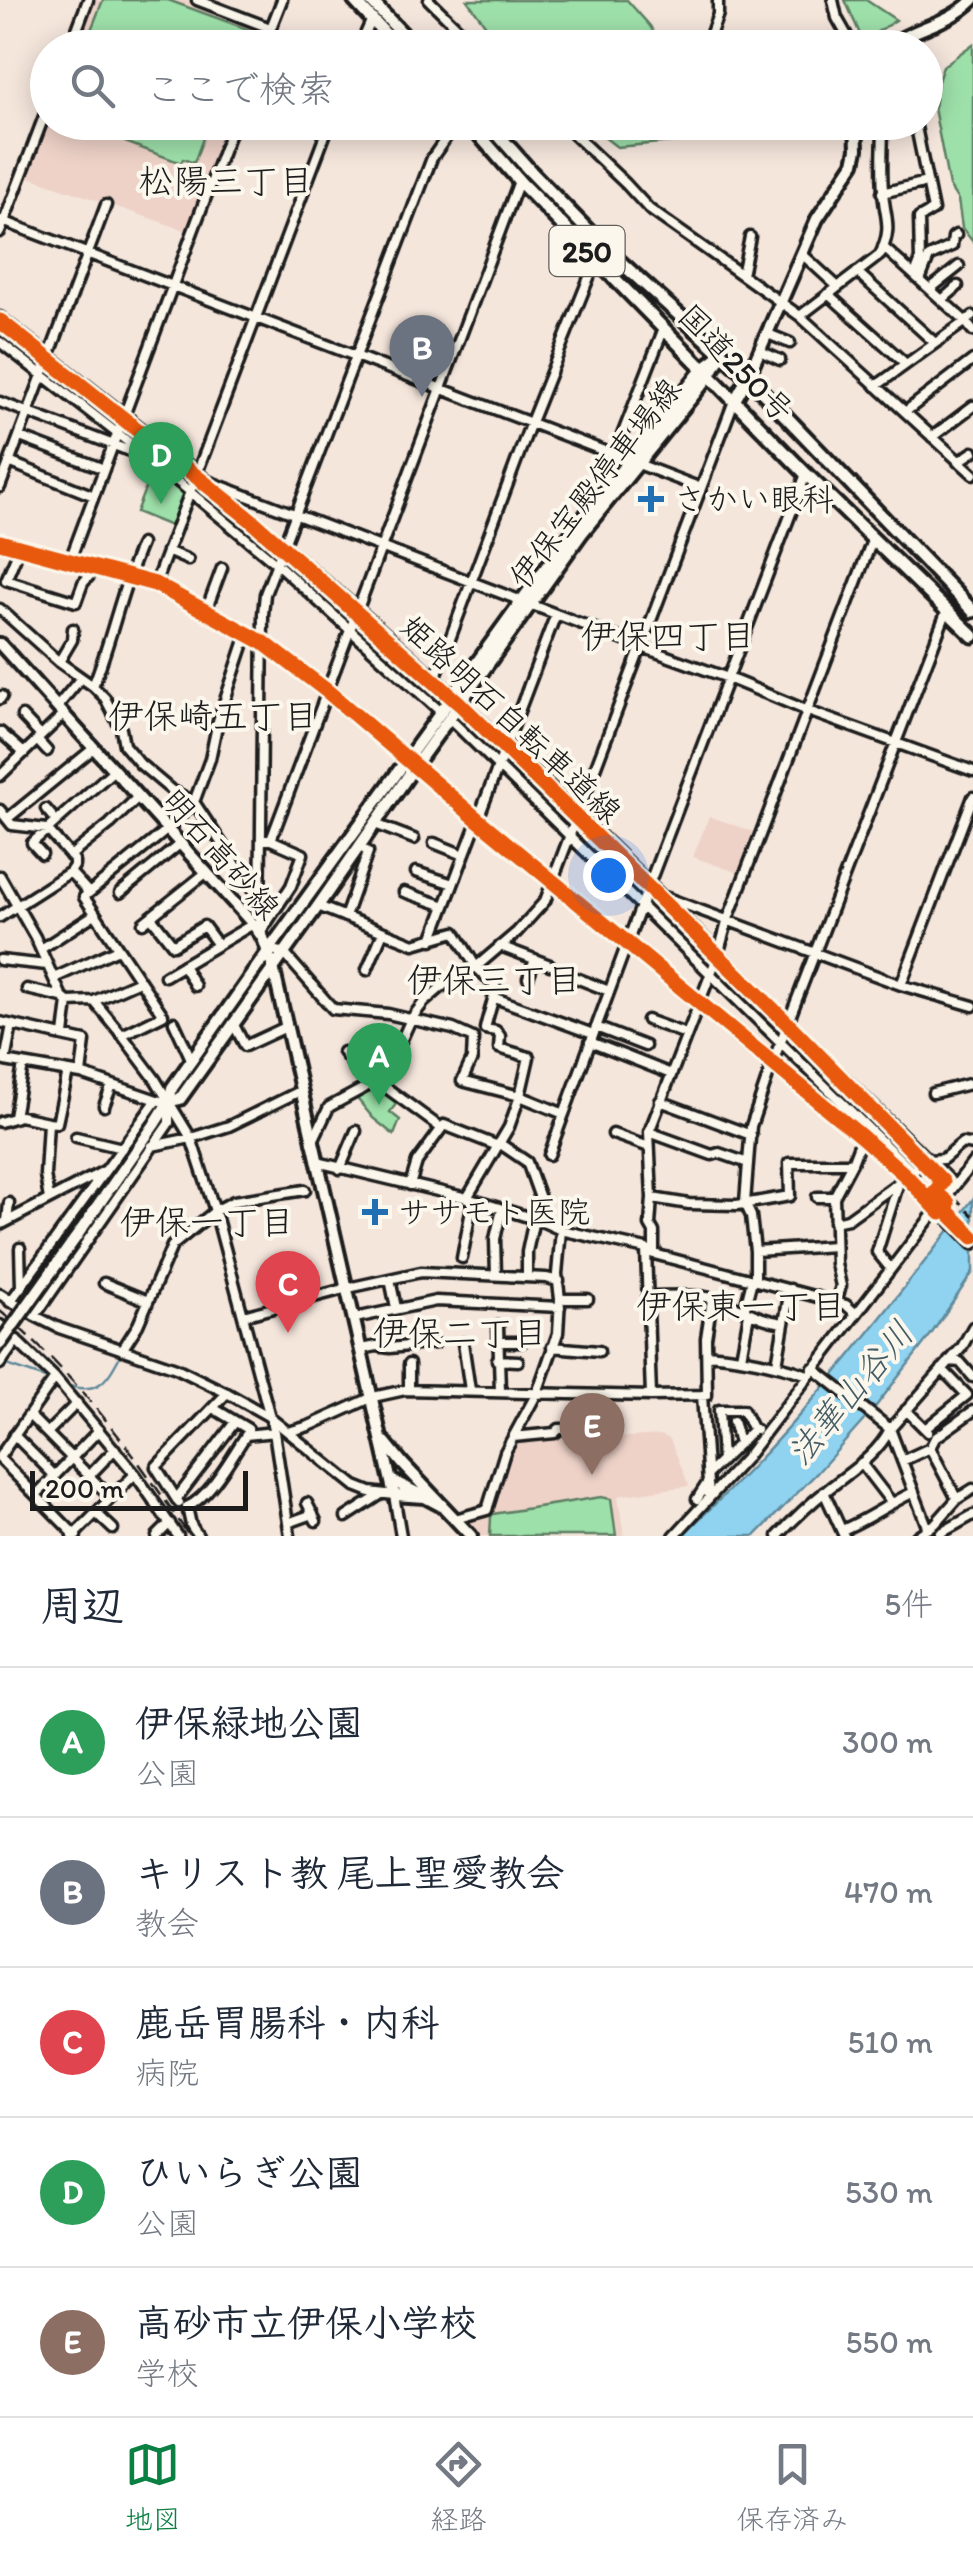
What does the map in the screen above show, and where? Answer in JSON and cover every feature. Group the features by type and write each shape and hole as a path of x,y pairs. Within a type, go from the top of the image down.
{"highway":[{"path":"354,0 382,30"},
{"path":"370,0 399,30"},
{"name":"国道250号","path":"484,140 806,474 973,636"},
{"name":"国道250号","path":"503,140 607,250 748,376 973,611"}],"main road":[{"path":"920,30 955,15 973,0"},
{"path":"735,400 826,202 854,163 857,140"},
{"name":"伊保宝殿停車場線","path":"0,1344 269,950 634,461 723,353"},
{"name":"明石高砂線","path":"0,644 207,872 256,928 269,950 382,1437 391,1480 388,1495 425,1498"},
{"name":"伊保宝殿停車場線","path":"169,1100 180,1099 318,906 411,763"},
{"name":"明石高砂線","path":"382,1437 402,1464 471,1536"},
{"name":"明石高砂線","path":"391,1480 442,1506"}],"street":[{"path":"77,30 88,0"},
{"path":"197,0 270,28 282,0"},
{"path":"430,0 460,30"},
{"path":"712,30 718,0"},
{"path":"833,0 843,30"},
{"path":"367,30 372,19"},
{"path":"0,232 34,140"},
{"path":"70,560 227,140"},
{"path":"155,584 323,140"},
{"path":"256,928 266,840 264,596 432,158 444,140"},
{"path":"580,140 649,209 800,316 973,474"},
{"path":"800,316 880,254 884,246 889,222 882,193 883,140"},
{"path":"917,277 919,218 933,210 919,140"},
{"path":"266,840 351,630 520,182"},
{"path":"882,193 927,182"},
{"path":"0,487 106,205"},
{"path":"2,220 702,488"},
{"path":"917,277 929,256 952,246 956,235"},
{"path":"742,275 750,237"},
{"path":"884,246 942,300 969,318 973,331"},
{"path":"802,254 838,287"},
{"path":"435,679 596,260"},
{"path":"930,288 959,266"},
{"path":"857,272 934,343"},
{"path":"942,300 958,286"},
{"path":"828,294 906,364"},
{"path":"0,317 284,545 457,699 579,814 954,1185"},
{"path":"876,386 969,318"},
{"path":"615,453 664,328"},
{"path":"768,334 790,343"},
{"path":"0,342 277,564 445,715 782,1043 973,1244"},
{"path":"760,351 780,360"},
{"path":"905,412 973,360"},
{"path":"312,1144 329,1107 373,1083 398,1050 411,1019 424,1002 452,978 476,967 538,910 571,835 735,400"},
{"path":"0,402 148,458"},
{"path":"932,437 973,406"},
{"path":"20,437 104,470"},
{"path":"958,462 973,452"},
{"path":"9,462 94,496"},
{"path":"166,472 196,472"},
{"path":"549,1155 648,884 806,474"},
{"path":"208,482 973,771"},
{"path":"652,1396 648,1296 654,1232 650,1225 649,1132 873,538"},
{"path":"0,542 155,584 264,643 327,691 906,1177"},
{"path":"93,686 141,544"},
{"path":"20,547 6,580 76,602 97,567"},
{"path":"167,552 188,560"},
{"path":"206,612 221,572 231,580"},
{"path":"0,609 59,662 93,686 114,712 124,744 140,764 171,790 194,802 260,901"},
{"path":"741,1356 754,1281 751,1216 745,1203 751,1126 946,610"},
{"path":"432,940 556,614"},
{"path":"59,662 72,640 72,629"},
{"path":"122,1034 162,1014 84,897 168,829 194,802 247,634"},
{"path":"0,776 39,738 81,678"},
{"path":"22,716 47,751"},
{"path":"2,739 24,753"},
{"path":"7,819 94,748"},
{"path":"14,762 24,772"},
{"path":"42,854 32,843 114,770"},
{"path":"70,856 138,797"},
{"path":"901,984 973,797"},
{"path":"46,809 56,822"},
{"path":"0,810 12,825 47,829 74,860 70,872 0,917"},
{"path":"374,824 414,839"},
{"path":"165,976 218,944 256,928 292,886 303,854 266,840"},
{"path":"120,893 181,843"},
{"path":"434,843 464,855"},
{"path":"345,917 368,852 359,846"},
{"path":"116,870 129,886"},
{"path":"70,872 88,892"},
{"path":"142,923 207,872"},
{"path":"416,872 453,884"},
{"path":"0,876 66,1000 64,1035"},
{"path":"409,891 444,906"},
{"path":"0,899 11,894"},
{"path":"660,895 901,984 973,1006"},
{"path":"318,906 414,944 455,932 476,967 495,984 495,998 485,1029 500,1036 499,1048 528,1057 509,1127 470,1199 462,1258"},
{"path":"41,949 95,914"},
{"path":"151,916 173,945 204,926 218,944"},
{"path":"367,970 383,932"},
{"path":"500,946 550,965"},
{"path":"54,978 118,949"},
{"path":"269,950 284,952 334,1009 411,1019 473,1038 472,1059 462,1082 520,1096 564,1114"},
{"path":"528,978 535,959"},
{"path":"0,960 47,965"},
{"path":"183,966 195,986"},
{"path":"560,972 609,991"},
{"path":"26,990 94,1002 139,981"},
{"path":"495,998 593,1034 671,1074"},
{"path":"94,1002 122,1034 192,1138 274,1432 290,1536"},
{"path":"646,1020 686,1034"},
{"path":"0,1022 85,1040 80,1074"},
{"path":"174,1022 192,1060"},
{"path":"233,1023 245,1046 286,1027"},
{"path":"12,1025 3,1061 80,1074 156,1102 169,1100"},
{"path":"593,1034 639,1042"},
{"path":"343,1052 373,1083 441,1128"},
{"path":"14,1117 23,1064"},
{"path":"0,1122 20,1116 57,1123 68,1072"},
{"path":"933,1092 973,1083"},
{"path":"104,1106 112,1086"},
{"path":"948,1089 951,1102"},
{"path":"152,1146 229,1126 300,1091"},
{"path":"35,1316 169,1122 169,1100"},
{"path":"660,1101 750,1135"},
{"path":"10,1302 156,1102"},
{"path":"48,1122 44,1175 49,1199"},
{"path":"410,1185 417,1162 444,1125 498,1144 527,1162 541,1201 527,1252 527,1276"},
{"path":"340,1168 356,1131"},
{"path":"649,1132 712,1155 748,1163"},
{"path":"613,1134 650,1148"},
{"path":"76,1137 122,1148"},
{"path":"836,1302 840,1286 834,1196 862,1137"},
{"path":"834,1222 848,1219 928,1160 943,1159 962,1143 973,1145"},
{"path":"413,1147 424,1152"},
{"path":"317,1162 470,1199 561,1230 836,1302 855,1313"},
{"path":"674,1536 745,1459 973,1162"},
{"path":"652,1198 736,1205 790,1196 789,1164 852,1163"},
{"path":"4,1224 108,1170"},
{"path":"890,1268 877,1252 906,1177"},
{"path":"122,1350 138,1326 172,1246 215,1210 234,1201 305,1190"},
{"path":"816,1197 834,1196"},
{"path":"4,1224 9,1203"},
{"path":"496,1276 495,1239 502,1209"},
{"path":"455,1519 487,1510 504,1452 537,1392 558,1333 561,1230"},
{"path":"755,1251 835,1246"},
{"path":"20,1248 21,1287"},
{"path":"242,1316 421,1272 559,1281"},
{"path":"390,1279 396,1308"},
{"path":"104,1283 148,1301"},
{"path":"777,1364 790,1289"},
{"path":"0,1294 59,1328 176,1368 227,1394 268,1416 355,1486 388,1495"},
{"path":"648,1296 712,1299 764,1320 784,1323"},
{"path":"355,1318 436,1301 560,1304 588,1299"},
{"path":"288,1432 372,1397 409,1390 707,1395 706,1338 712,1299"},
{"path":"0,1325 77,1403 135,1474 178,1536"},
{"path":"498,1326 500,1392"},
{"path":"778,1536 885,1438 962,1346 973,1327"},
{"path":"0,1364 17,1340"},
{"path":"497,1342 522,1342"},
{"path":"362,1350 435,1343"},
{"path":"463,1343 470,1390"},
{"path":"962,1346 973,1344"},
{"path":"552,1347 598,1351"},
{"path":"707,1354 741,1356 811,1372 890,1429 912,1492 931,1527 942,1535 973,1515"},
{"path":"497,1360 518,1361"},
{"path":"949,1361 960,1362 973,1378"},
{"path":"409,1364 409,1390"},
{"path":"926,1429 967,1395 942,1369"},
{"path":"55,1378 0,1458 74,1536 135,1474"},
{"path":"227,1394 156,1467 178,1500 235,1422"},
{"path":"702,1395 707,1478 704,1500"},
{"path":"46,1433 77,1403"},
{"path":"213,1408 248,1429"},
{"path":"722,1460 719,1410 743,1410 752,1430"},
{"path":"906,1410 934,1438"},
{"path":"902,1462 930,1448 934,1438 973,1411"},
{"path":"29,1415 111,1498"},
{"path":"733,1421 739,1443"},
{"path":"513,1437 556,1433 559,1429 600,1429"},
{"path":"36,1495 99,1430"},
{"path":"752,1430 765,1432"},
{"path":"707,1478 752,1430"},
{"path":"198,1536 187,1508 215,1480 246,1435 274,1432"},
{"path":"14,1435 54,1476"},
{"path":"930,1448 957,1499"},
{"path":"89,1476 114,1449"},
{"path":"861,1463 891,1502"},
{"path":"917,1536 970,1491 973,1506"},
{"path":"824,1492 843,1533 912,1492"},
{"path":"346,1517 388,1495"},
{"path":"388,1495 402,1536"},
{"path":"686,1496 704,1500"},
{"path":"288,1524 314,1518 307,1502"},
{"path":"96,1513 114,1529"},
{"path":"157,1536 170,1523"}],"shaded area":[{"path":"92,0 186,0 263,30 81,30"},
{"path":"39,140 225,140 190,232 26,176"},
{"path":"709,816 757,833 741,874 693,857"},
{"path":"561,1431 597,1431 612,1438 661,1435 670,1439 689,1486 618,1496 624,1536 480,1536 470,1523 487,1514 503,1463 515,1440"}],"green space":[{"path":"103,0 168,0 250,30 91,30"},
{"path":"467,0 627,0 652,30 489,30"},
{"path":"845,0 866,0 896,20 880,30 858,30"},
{"path":"973,44 973,242 962,228 940,140 943,66"},
{"path":"202,140 194,163 183,159 181,163 125,142"},
{"path":"608,140 681,140 681,141 617,147"},
{"path":"152,471 186,495 173,527 136,512"},
{"path":"376,1084 399,1100 390,1112 400,1120 394,1135 355,1096"},
{"path":"601,1497 611,1499 616,1536 490,1536 493,1514"}],"water":[{"name":"法華山谷川","path":"973,1199 973,1272 873,1410 755,1536 681,1536 798,1417"}],"waterway":[{"path":"229,1208 253,1203"},
{"path":"133,1341 141,1326"},
{"path":"63,1384 84,1388 99,1384 121,1354"},
{"path":"1,1363 51,1380"}],"railway":[{"path":"0,327 234,513 447,701 675,919 973,1216"},
{"path":"0,1311 54,1361 103,1416 189,1536"}],"cycle path":[{"name":"姫路明石自転車道線","path":"0,321 250,519 460,704 788,1024 943,1182 935,1192 948,1203 947,1211 973,1237"},
{"path":"0,542 155,584 264,643 327,691 862,1137 941,1213"}],"place":[{"name":"キリスト教 尾上聖愛教会","path":"422,397"},
{"name":"さかい眼科","path":"651,499"},
{"name":"ひいらぎ公園","path":"161,504"},
{"name":"伊保緑地公園","path":"379,1105"},
{"name":"ササモト医院","path":"375,1212"},
{"name":"鹿岳胃腸科・内科","path":"288,1333"},
{"name":"高砂市立伊保小学校","path":"592,1475"}],"district":[{"name":"松陽三丁目","path":"226,181"},
{"name":"伊保四丁目","path":"668,636"},
{"name":"伊保崎五丁目","path":"213,716"},
{"name":"伊保三丁目","path":"494,980"},
{"name":"伊保一丁目","path":"207,1222"},
{"name":"伊保東一丁目","path":"741,1306"},
{"name":"伊保二丁目","path":"460,1333"}]}
